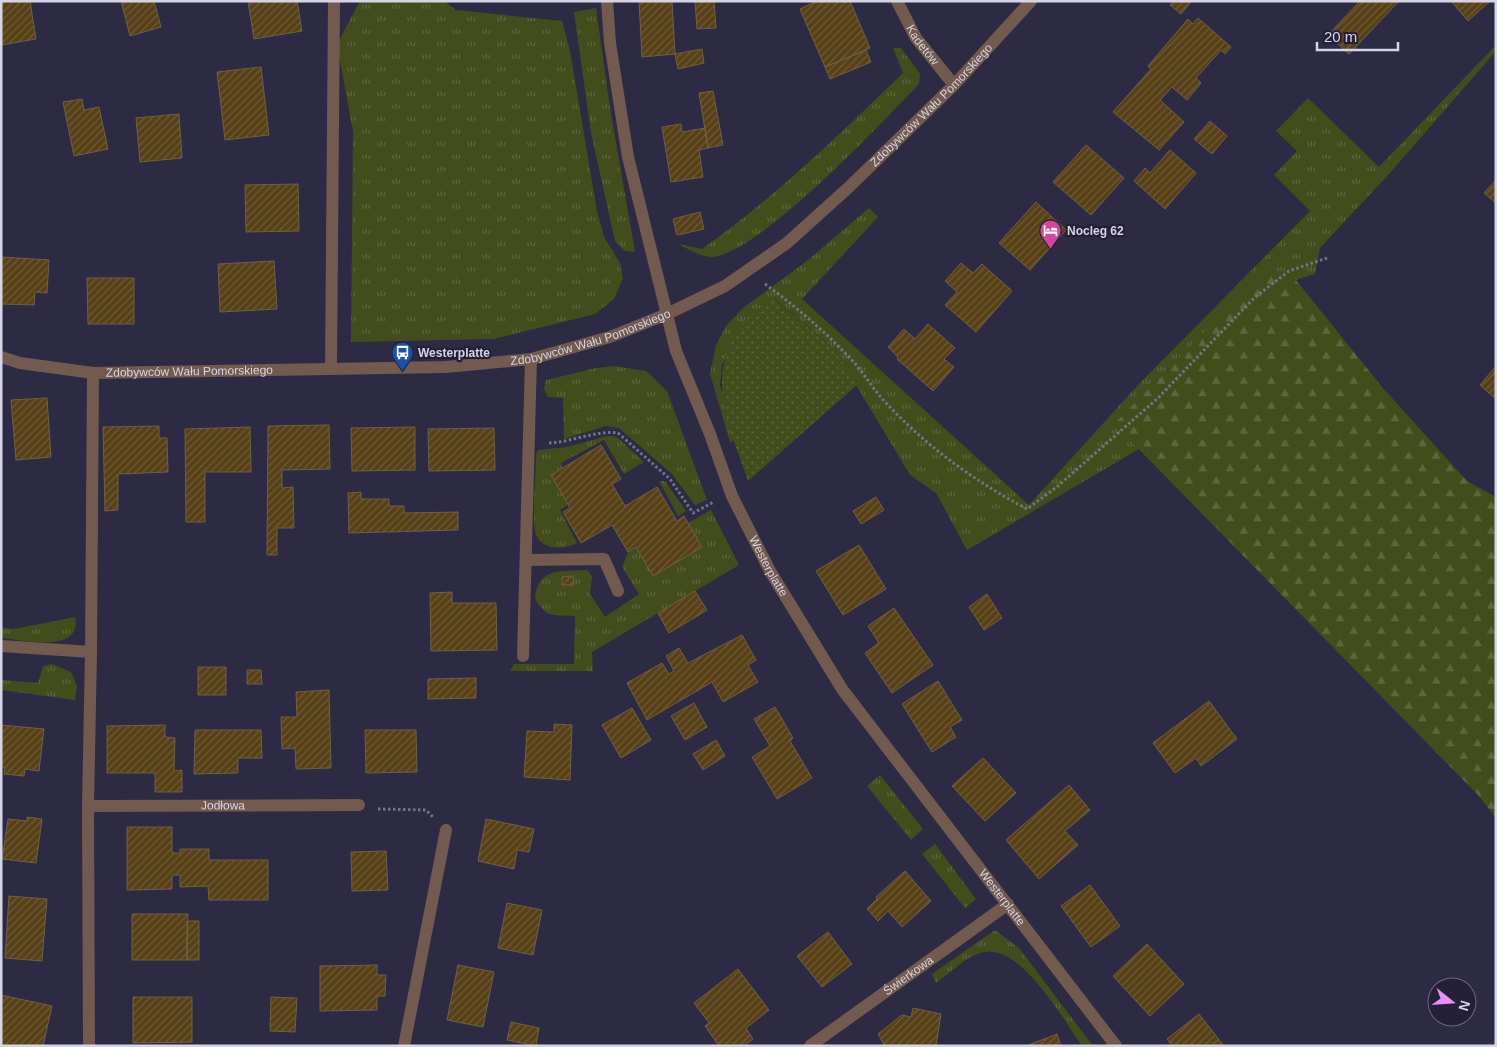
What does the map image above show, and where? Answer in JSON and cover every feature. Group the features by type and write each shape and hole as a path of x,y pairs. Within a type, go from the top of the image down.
{"street":[{"path":"330,369 334,1"},
{"name":"Westerplatte","path":"607,1 610,43 628,157 676,351 710,434 731,493 770,571 842,689 1116,1046"},
{"name":"Kadetów","path":"897,1 916,38 954,85"},
{"name":"Zdobywców Wału Pomorskiego","path":"1,356 20,363 93,373 446,367 531,359 610,337 667,314 725,286 787,242 848,188 954,85 1031,1"},
{"path":"523,656 531,359"},
{"path":"89,1046 88,806 92,652 93,373"},
{"path":"526,560 604,559 618,591"},
{"path":"1,646 92,652"},
{"name":"Jodłowa","path":"88,806 359,805"},
{"path":"404,1046 446,830"},
{"name":"Świerkowa","path":"810,1046 1008,904"}],"path":[{"path":"766,284 792,304 850,357 886,404 914,430 963,470 1027,509 1058,486 1158,398 1254,298 1289,271 1327,258"},
{"path":"529,444 566,442 599,433 618,433 670,479 693,513 731,493"},
{"path":"359,805 374,809 426,810 436,820"}],"green space":[{"path":"360,1 444,1 456,10 562,21 570,51 597,211 604,237 620,263 623,278 614,299 595,314 494,339 351,342 353,132 337,44"},
{"path":"596,8 610,108 635,252 625,251 615,241 591,133 574,12"},
{"path":"1496,45 1496,51 1389,174 1320,248 1315,274 1296,280 1268,268 1114,424 1139,449 967,550 936,493 910,475 835,350 775,299 745,320 722,365 720,385 734,441 730,442 710,374 716,345 726,326 743,308 808,260 869,208 878,217 802,299 1029,505 1138,385 1310,211 1274,175 1297,151 1276,131 1308,98 1379,167"},
{"path":"893,48 901,48 920,74 919,84 819,184 757,235 731,251 710,257 698,254 678,244 702,249 806,165 903,73"},
{"path":"1268,267 1296,280 1382,387 1467,481 1496,497 1496,818 1478,795 1114,424"},
{"path":"774,299 835,350 857,385 748,481 725,412 722,376 725,359 732,341 744,321"},
{"path":"614,366 646,371 667,391 707,500 695,505 672,474 619,428 606,426 564,439 563,398 548,397 544,389 546,380 596,368"},
{"path":"607,436 618,438 644,462 624,474 604,440 561,463 563,467 551,475 568,505 560,510 577,543 559,548 541,542 537,538 534,523 536,454 538,450 567,447"},
{"path":"659,481 665,481 686,511 678,516"},
{"path":"711,510 739,565 592,652 593,671 510,671 514,664 574,664 575,616 556,615 543,610 535,598 541,580 560,571 587,570 592,576 590,594 605,617 639,594 622,567 628,552 636,547 653,575 702,547 688,523"},
{"path":"75,617 75,629 70,636 61,640 36,642 1,638 1,628 14,629"},
{"path":"52,664 71,672 77,686 75,700 1,690 1,680 38,683 43,666"},
{"path":"880,775 923,829 911,840 867,786"},
{"path":"935,844 976,899 965,908 922,854"},
{"path":"995,930 1019,948 1093,1046 1082,1046 1038,984 1010,958 995,952 974,955 936,983 932,974"}],"building":[{"path":"1,1 30,1 36,39 1,45"},
{"path":"121,1 154,1 161,27 130,36"},
{"path":"248,1 297,1 302,31 254,39"},
{"path":"639,1 672,1 675,54 642,57"},
{"path":"695,1 714,1 716,28 697,29"},
{"path":"817,1 850,1 870,48 825,67 800,9"},
{"path":"1174,1 1188,1 1190,3 1181,14 1170,5"},
{"path":"1360,1 1399,1 1349,54 1328,35"},
{"path":"1451,1 1490,1 1468,21"},
{"path":"1198,18 1231,47 1225,54 1221,50 1196,78 1201,83 1187,100 1172,87 1160,100 1184,122 1159,150 1113,112 1151,69 1148,66 1188,19 1193,24"},
{"path":"702,49 704,63 678,69 675,54"},
{"path":"866,50 871,62 830,79 825,67"},
{"path":"261,67 269,135 225,140 217,72"},
{"path":"713,91 723,145 708,148 699,93"},
{"path":"82,99 84,110 99,107 108,149 74,156 63,102"},
{"path":"179,114 182,158 140,162 136,118"},
{"path":"1210,121 1227,136 1212,154 1194,139"},
{"path":"681,124 682,132 705,128 708,148 699,150 703,177 671,182 662,127"},
{"path":"1086,145 1124,178 1091,215 1053,182"},
{"path":"1170,150 1196,173 1165,209 1134,181 1145,168 1150,173"},
{"path":"1496,180 1496,203 1484,193"},
{"path":"298,184 299,231 246,232 245,185"},
{"path":"1036,202 1066,230 1030,270 999,243"},
{"path":"700,212 704,229 677,235 673,219"},
{"path":"1,257 49,260 47,293 35,292 34,305 1,304"},
{"path":"274,261 277,309 220,312 218,264"},
{"path":"961,263 973,273 982,264 1012,291 976,332 945,305 957,292 945,281"},
{"path":"87,278 134,278 134,324 88,324"},
{"path":"928,324 955,348 944,359 954,367 933,391 897,359 898,357 888,347 904,329 915,339"},
{"path":"1496,366 1496,399 1480,385"},
{"path":"47,398 51,457 16,460 11,400"},
{"path":"329,425 330,469 282,470 282,488 293,487 294,528 277,528 277,555 267,555 268,426"},
{"path":"159,426 159,438 167,438 168,472 118,474 118,510 105,511 103,427"},
{"path":"250,427 251,472 205,472 205,522 186,522 185,429"},
{"path":"415,427 415,470 352,471 351,428"},
{"path":"494,428 495,470 429,471 428,429"},
{"path":"601,445 621,479 612,484 625,506 657,487 677,521 684,516 702,547 653,576 636,547 628,552 612,525 581,543 563,512 570,508 551,475"},
{"path":"361,492 361,499 389,499 389,506 404,506 404,513 458,512 458,530 349,533 348,493"},
{"path":"876,497 884,510 861,524 853,511"},
{"path":"859,545 886,589 843,615 816,571"},
{"path":"573,576 574,585 562,585 562,577"},
{"path":"695,591 707,610 669,633 658,613"},
{"path":"452,592 452,603 496,603 497,650 431,651 430,593"},
{"path":"987,594 1002,618 984,630 969,607"},
{"path":"894,608 933,665 892,693 865,653 879,643 868,626"},
{"path":"742,635 756,660 748,665 758,682 723,702 712,682 647,720 627,683 662,663 669,674 674,671 666,656 679,648 688,663"},
{"path":"198,667 226,667 226,695 198,695"},
{"path":"247,670 261,670 262,684 247,684"},
{"path":"476,678 476,698 428,699 428,679"},
{"path":"938,681 962,720 950,727 956,737 932,752 902,704"},
{"path":"329,690 331,768 296,769 295,748 282,749 281,717 297,717 296,692"},
{"path":"1209,701 1237,739 1201,766 1196,758 1175,773 1153,743"},
{"path":"694,703 707,727 685,740 671,716"},
{"path":"775,707 793,738 790,741 812,778 777,799 752,757 770,746 754,719"},
{"path":"632,708 651,740 621,758 602,725"},
{"path":"554,724 572,725 570,780 524,777 527,731 554,732"},
{"path":"1,725 44,729 39,771 25,769 24,776 4,774 5,767 1,767"},
{"path":"165,725 165,737 175,738 174,771 182,770 182,792 155,792 155,773 107,773 107,726"},
{"path":"195,730 261,730 262,758 238,758 238,773 194,774"},
{"path":"365,730 416,730 417,772 366,773"},
{"path":"716,740 725,756 703,770 693,754"},
{"path":"983,758 1016,793 985,821 952,786"},
{"path":"1069,785 1090,810 1065,831 1078,845 1039,879 1006,840"},
{"path":"27,817 42,819 36,863 2,859 8,819 27,821"},
{"path":"486,819 534,829 529,852 517,850 514,869 478,861"},
{"path":"127,827 172,827 172,853 180,853 180,849 209,849 209,860 268,860 268,900 209,900 208,886 180,887 180,875 172,875 172,889 127,890"},
{"path":"386,851 388,890 352,891 351,852"},
{"path":"905,871 931,901 902,927 888,911 878,921 867,909 877,899 876,897"},
{"path":"1090,885 1120,926 1091,947 1061,906"},
{"path":"9,896 47,899 42,961 5,958"},
{"path":"507,903 542,910 533,955 498,948"},
{"path":"132,914 188,914 187,960 132,960"},
{"path":"187,921 199,921 199,960 187,960"},
{"path":"828,932 852,964 822,987 797,956"},
{"path":"1147,944 1184,984 1150,1016 1113,976"},
{"path":"377,965 377,975 386,975 385,996 377,996 377,1010 320,1011 320,966"},
{"path":"458,965 494,972 483,1027 447,1020"},
{"path":"738,969 769,1010 746,1028 753,1039 744,1046 719,1046 705,1026 709,1023 694,1003"},
{"path":"1,995 52,1006 43,1046 1,1046"},
{"path":"133,997 192,997 192,1042 133,1043"},
{"path":"271,997 297,998 295,1032 270,1031"},
{"path":"913,1008 941,1014 936,1046 885,1046 878,1034 902,1015 911,1017"},
{"path":"1199,1014 1224,1046 1172,1046 1167,1039"},
{"path":"511,1022 539,1028 536,1046 507,1040"},
{"path":"1057,1034 1061,1046 1026,1046"}],"place":[{"name":"Nocleg 62","path":"1051,250"},
{"name":"Westerplatte","path":"402,372"}]}
